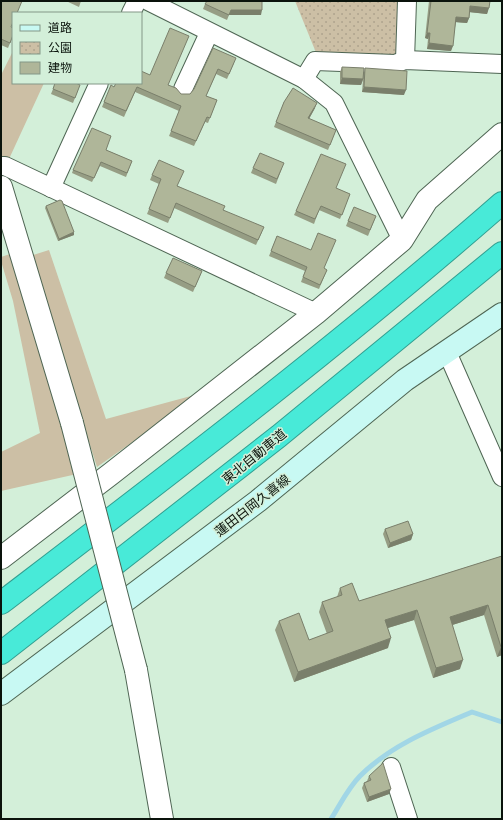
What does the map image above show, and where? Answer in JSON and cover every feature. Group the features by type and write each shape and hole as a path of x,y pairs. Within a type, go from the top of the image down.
{"highway":[{"path":"1,602 222,433 442,256 502,203"},
{"name":"東北自動車道","path":"1,653 279,436 502,253"}],"main road":[{"name":"蓮田白岡久喜線","path":"1,694 258,501 405,380 502,314"}],"street":[{"path":"132,12 137,1"},
{"path":"148,1 209,33 304,79 334,103 402,240"},
{"path":"405,60 407,1"},
{"path":"183,89 209,33"},
{"path":"304,79 315,61 395,64 405,60 502,64"},
{"path":"51,188 99,84"},
{"path":"1,558 119,468 316,313 402,240 427,200 502,134"},
{"path":"1,166 5,166 316,313"},
{"path":"1,187 72,423 136,670 162,819"},
{"path":"447,352 502,477"},
{"path":"391,767 408,819"}],"green space":[{"path":"295,1 400,1 399,52 395,59 317,55"},
{"path":"12,53 12,84 44,84 9,159 1,156 1,75"},
{"path":"49,250 106,419 202,393 97,467 30,256"},
{"path":"13,253 77,474 1,491 1,452 40,433 13,301 1,261 1,257"}],"building":[{"path":"1,1 22,1 17,12 12,12 12,38 10,43 1,39"},
{"path":"207,1 262,1 262,10 231,10 229,15 205,4"},
{"path":"431,1 490,1 489,8 470,6 469,18 456,17 453,46 429,43 430,33 427,33"},
{"path":"170,28 189,36 168,85 176,88 181,94 190,94 194,89 213,48 236,58 229,74 218,69 206,96 217,100 210,118 207,117 196,141 171,131 181,106 137,87 126,111 104,102 111,85 114,87 116,84 142,84 142,71 150,75"},
{"path":"342,67 364,68 363,79 342,78"},
{"path":"365,68 407,71 406,90 364,87"},
{"path":"55,84 80,85 75,98 53,89"},
{"path":"293,88 317,103 308,118 336,130 330,145 276,122 284,102"},
{"path":"92,128 111,136 106,150 132,161 127,173 101,162 94,178 73,170"},
{"path":"260,153 284,163 277,179 253,168"},
{"path":"321,154 346,164 336,188 350,194 342,215 321,206 315,219 296,211"},
{"path":"159,160 184,171 177,186 225,206 223,210 264,227 258,240 176,203 170,218 149,209 161,179 152,175"},
{"path":"60,200 62,201 74,232 59,239 46,206"},
{"path":"354,207 376,216 370,230 348,221"},
{"path":"318,233 336,240 324,268 327,270 320,285 303,277 307,267 271,251 277,236 311,250"},
{"path":"173,258 202,271 195,287 166,273"},
{"path":"408,521 413,534 390,543 385,529"},
{"path":"502,556 502,647 488,605 450,617 463,660 436,668 417,610 385,620 391,638 298,672 279,621 299,613 309,640 333,631 322,602 342,595 340,588 352,583 359,601"},
{"path":"383,763 391,789 369,797 364,783 371,780 369,776"}],"waterway":[{"path":"331,819 348,791 360,776 385,755 413,739 472,712 502,722"}]}
